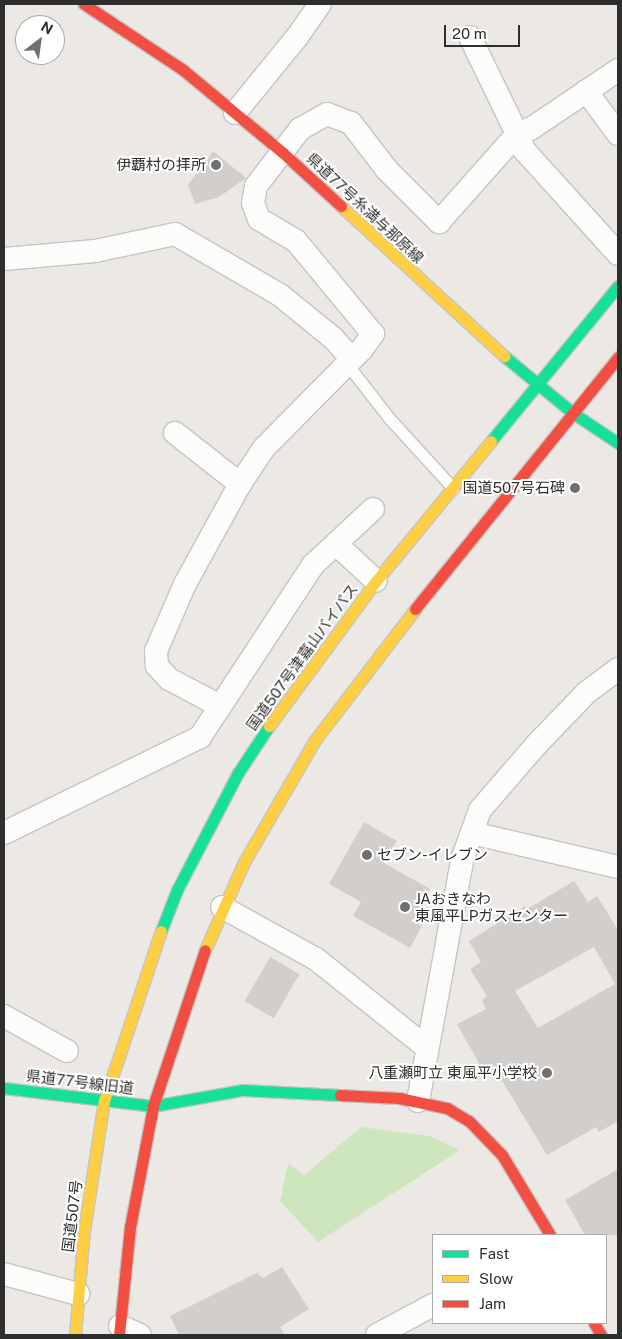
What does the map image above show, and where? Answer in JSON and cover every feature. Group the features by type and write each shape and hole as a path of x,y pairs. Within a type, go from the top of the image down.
{"main road":[{"name":"県道77号糸満与那原線","path":"84,4 182,69 282,152 538,384 573,413 618,443"},
{"name":"国道507号津嘉山バイパス","path":"104,1101 148,964 177,890 238,774 376,581 618,286"},
{"path":"120,1330 130,1227 153,1106 180,1017 222,907 270,812 315,740 374,660 618,357"},
{"name":"県道77号線旧道","path":"4,1088 153,1106 242,1090 418,1101 447,1108 481,1132 527,1193 549,1234"},
{"name":"国道507号","path":"74,1335 84,1231 104,1101"},
{"path":"595,1324 601,1335"}],"street":[{"path":"235,113 297,37 320,4"},
{"path":"470,36 524,150 618,254"},
{"path":"220,706 169,679 157,666 156,651 185,584 240,484 264,448 362,349 373,334 296,241 259,219 253,203 256,186 300,129 327,114 340,117 351,123 387,170 439,222 517,134 532,128 618,70"},
{"path":"586,91 618,134"},
{"path":"4,259 95,251 175,234 280,295 333,338 349,361"},
{"path":"175,433 240,484"},
{"path":"4,833 200,737 313,565 374,509"},
{"path":"336,544 376,581"},
{"path":"418,1101 426,1047 463,857 480,810 536,744 586,693 618,669"},
{"path":"472,833 618,867"},
{"path":"222,907 316,959 426,1047"},
{"path":"4,1016 67,1051"},
{"path":"4,1274 78,1294"},
{"path":"377,1335 432,1306"},
{"path":"120,1330 140,1335"}],"lane":[{"path":"349,361 389,418 453,488"}],"green space":[{"path":"361,1127 429,1136 460,1150 318,1242 280,1201 288,1164 304,1175"}],"building":[{"name":"伊覇村の拝所","path":"213,151 246,178 219,197 195,204 188,185"},
{"path":"364,822 397,841 384,863 430,889 413,920 422,926 410,948 353,916 361,902 329,884"},
{"path":"574,881 588,902 597,896 618,930 618,1121 599,1132 596,1127 547,1155 495,1069 490,1071 486,1064 481,1067 457,1024 486,1009 482,1000 487,996 470,969 481,962 469,941 525,906 527,909","holes":["594,947 615,984 538,1028 515,991"]},
{"path":"270,957 299,974 274,1018 244,1001"},
{"path":"618,1169 618,1235 584,1234 565,1200"},
{"path":"282,1267 309,1309 280,1327 285,1335 179,1335 170,1316 257,1273 263,1278"}],"traffic: fast":[{"path":"491,441 618,286"},
{"path":"504,356 573,413 618,443"},
{"path":"161,931 177,890 238,773 269,726"},
{"path":"4,1088 153,1106 242,1090 340,1095"}],"traffic: slow":[{"path":"341,206 504,356"},
{"path":"269,726 376,581 491,441"},
{"path":"205,950 244,862 315,740 415,609"},
{"path":"75,1335 84,1231 104,1101 161,931"}],"traffic: jam":[{"path":"84,4 182,69 282,152 341,206"},
{"path":"415,609 618,357"},
{"path":"119,1335 130,1227 153,1106 205,950"},
{"path":"340,1095 399,1098 447,1108 469,1121 502,1155 549,1234"},
{"path":"595,1324 601,1335"}],"place":[{"name":"伊覇村の拝所","path":"216,165"},
{"name":"国道507号石碑","path":"575,488"},
{"name":"セブン-イレブン","path":"367,855"},
{"name":"JAおきなわ 東風平LPガスセンター","path":"405,907"},
{"name":"八重瀬町立 東風平小学校","path":"547,1073"}]}
